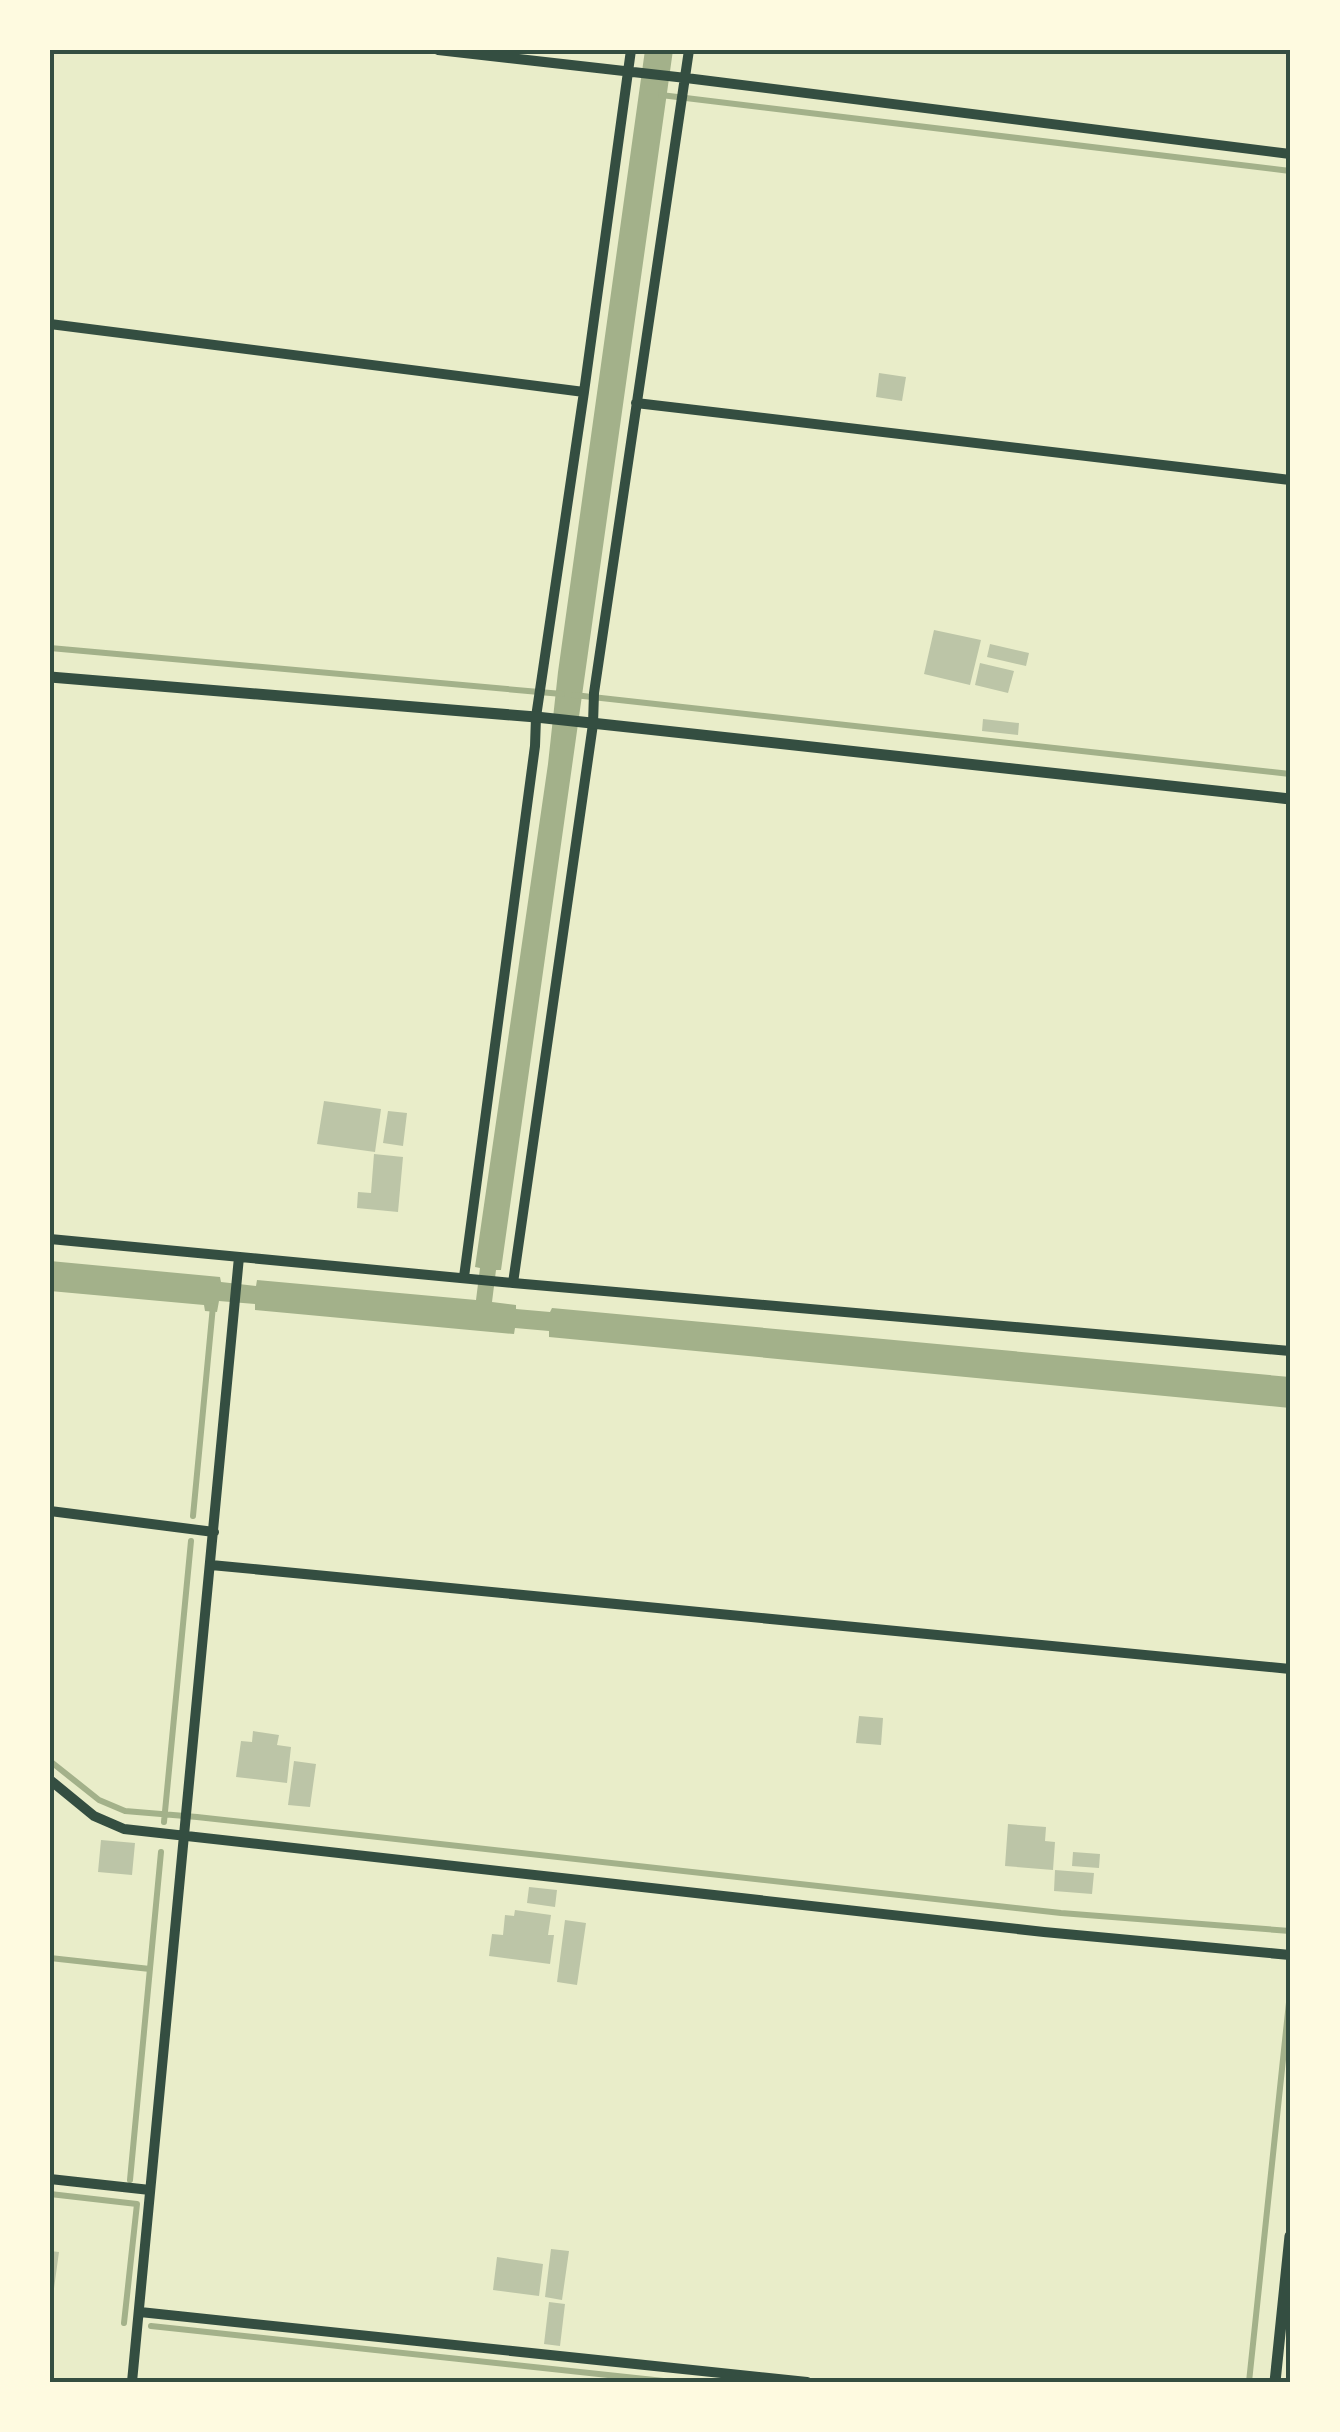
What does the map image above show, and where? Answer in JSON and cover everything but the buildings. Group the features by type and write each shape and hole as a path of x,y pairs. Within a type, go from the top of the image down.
{"street":[{"path":"438,50 1290,154"},
{"path":"468,1278 540,692 631,50"},
{"path":"513,1283 689,50"},
{"path":"50,324 584,392"},
{"path":"636,403 1290,480"},
{"path":"50,677 539,717 1290,799"},
{"path":"50,1239 1290,1352"},
{"path":"132,2382 239,1257"},
{"path":"50,1510 214,1532"},
{"path":"211,1565 1290,1669"},
{"path":"50,1780 94,1816 124,1829 1044,1932 1290,1955"},
{"path":"50,2179 150,2190"},
{"path":"1275,2382 1290,2236"},
{"path":"140,2312 807,2382"}],"shaded area":[{"path":"645,50 673,50 501,1270 496,1270 492,1302 516,1305 516,1309 550,1312 552,1308 1290,1377 1290,1408 549,1337 549,1331 515,1328 514,1334 255,1310 255,1304 219,1301 217,1312 205,1311 204,1305 50,1291 50,1261 220,1277 221,1282 256,1286 257,1280 476,1300 480,1268 475,1267"}],"waterway":[{"path":"661,95 1290,171"},
{"path":"50,648 562,694"},
{"path":"574,695 1290,774"},
{"path":"193,1516 213,1306"},
{"path":"164,1822 191,1541"},
{"path":"50,1761 99,1800 125,1811 1061,1913 1290,1931"},
{"path":"130,2180 161,1852"},
{"path":"50,1958 150,1969"},
{"path":"1249,2382 1290,1993"},
{"path":"50,2194 137,2204 124,2323"},
{"path":"151,2326 673,2382"}]}
